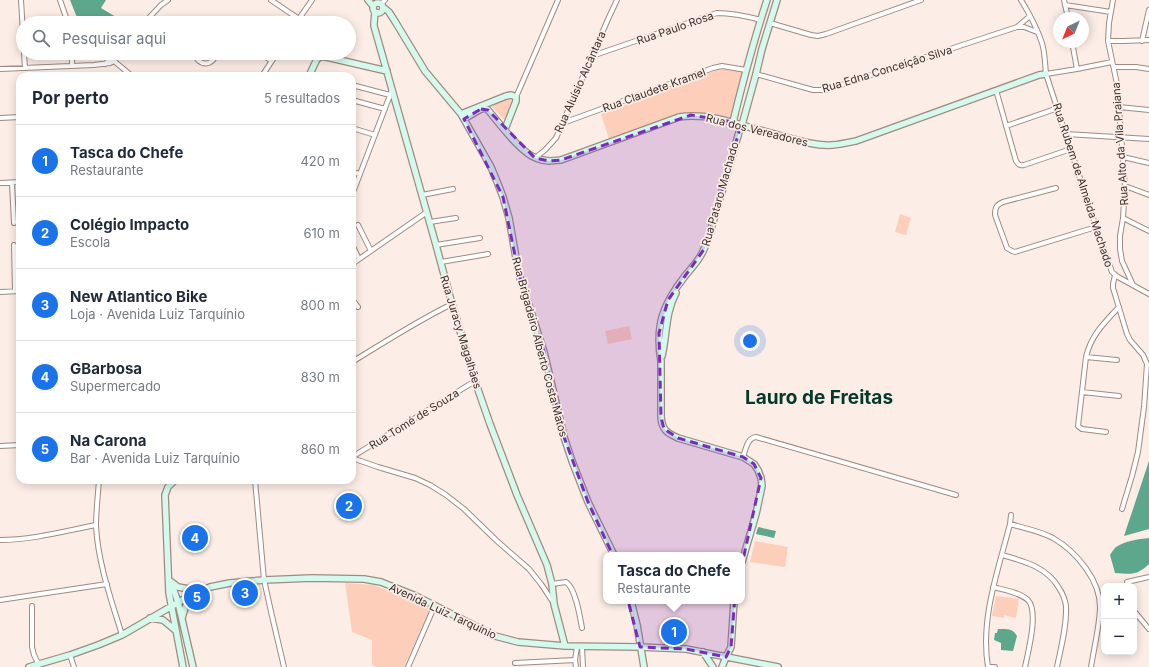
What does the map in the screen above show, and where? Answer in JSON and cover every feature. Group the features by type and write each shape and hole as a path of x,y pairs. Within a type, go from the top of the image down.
{"street":[{"path":"21,0 22,16"},
{"path":"60,0 66,16"},
{"path":"151,16 168,0"},
{"path":"271,0 291,16"},
{"path":"301,16 312,0"},
{"path":"368,0 376,10 393,18"},
{"path":"505,129 516,101 516,97 558,0"},
{"name":"Rua Aluísio Alcântara","path":"535,158 556,138 609,16 618,0"},
{"path":"733,122 752,47 767,0"},
{"name":"Rua Pataro Machado","path":"745,552 756,514 762,486 761,478 754,464 743,457 678,438 664,429 660,417 660,325 662,311 668,300 699,260 705,248 742,125 762,49 777,0"},
{"path":"770,23 818,36 921,0"},
{"name":"Rua Rubem de Almeida Machado","path":"1021,0 1042,43 1046,74 1112,272 1114,275 1149,294"},
{"path":"1064,0 1067,12"},
{"name":"Rua Alto da Vila Praiana","path":"1113,0 1108,23 1108,40 1119,107 1125,186 1120,236 1120,254 1133,286"},
{"path":"377,3 383,4 383,10 376,10 377,3"},
{"name":"Rua Brigadeiro Alberto Costa Matos","path":"383,4 425,71 463,117 490,167 503,197 509,218 519,275 544,352 564,437 588,502 613,552"},
{"path":"1066,5 1111,12"},
{"name":"Rua Juracy Magalhães","path":"376,10 374,22 391,92 430,222 452,304 490,424 517,495 547,565 552,584 554,604 565,646"},
{"path":"1142,41 1149,10"},
{"name":"Rua Paulo Rosa","path":"592,56 717,13 737,14 760,20"},
{"name":"Rua Edna Conceição Silva","path":"756,74 813,90 826,90 1017,27 1030,16"},
{"path":"1017,27 1024,27 1037,32"},
{"path":"1108,40 1149,40"},
{"path":"752,47 762,49"},
{"path":"1073,48 1077,69"},
{"path":"24,60 25,68"},
{"path":"72,60 72,66"},
{"path":"104,64 109,60"},
{"path":"198,60 206,64 214,60"},
{"path":"311,72 317,60"},
{"path":"339,60 387,71"},
{"path":"0,69 104,64 114,61 127,72"},
{"path":"265,72 272,61"},
{"path":"1046,74 1113,65 1149,69"},
{"name":"Rua Claudete Kramel","path":"563,123 713,68 722,66 746,70"},
{"name":"Rua dos Vereadores","path":"535,158 549,162 561,160 679,117 691,115 733,122 809,144 821,146 837,145 856,140 1039,75 1046,74"},
{"path":"356,86 391,92 356,184"},
{"path":"996,90 1018,164 1021,166 1071,149"},
{"path":"463,117 506,96 511,95 516,97"},
{"path":"356,101 385,109"},
{"path":"1119,107 1149,110"},
{"path":"463,117 484,108 488,110 522,148 535,158"},
{"path":"1006,126 1058,108"},
{"path":"0,118 16,117"},
{"name":"Rua Pataro Machado","path":"733,122 739,132"},
{"path":"356,129 375,135"},
{"path":"1066,134 1149,140"},
{"path":"1123,157 1149,163"},
{"path":"356,173 360,174"},
{"path":"0,183 16,182"},
{"path":"12,183 14,223"},
{"path":"1125,186 1149,195"},
{"path":"1056,188 1003,202 997,205 995,215 1007,248 1015,252 1096,227"},
{"path":"422,195 453,189"},
{"path":"356,261 427,212"},
{"path":"430,222 456,218"},
{"path":"1123,218 1149,231"},
{"path":"358,225 371,251"},
{"path":"436,245 480,238"},
{"path":"0,292 15,291 14,245"},
{"path":"356,253 359,259"},
{"path":"441,262 488,254"},
{"name":"Rua Pataro Machado","path":"661,361 668,316 673,298 686,275"},
{"path":"1114,275 1113,284 1130,340 1143,355 1147,364 1138,452 1122,508"},
{"path":"356,360 435,312 452,304"},
{"path":"1106,432 1082,429 1078,426 1088,346 1096,334 1119,307"},
{"path":"662,311 668,316"},
{"path":"660,325 667,328"},
{"path":"1086,356 1117,360"},
{"name":"Rua Tomé de Souza","path":"356,455 475,380"},
{"path":"1082,392 1119,396"},
{"path":"743,457 748,441 751,438 756,437 956,495"},
{"path":"0,446 16,445"},
{"path":"356,459 415,478 446,495 464,509 529,569 554,604"},
{"path":"99,484 96,525 98,544 107,584 122,634"},
{"path":"171,484 165,495 168,587 184,666"},
{"path":"255,484 264,580 284,667"},
{"path":"995,667 989,667 986,657 989,605 1011,515"},
{"path":"1010,524 1041,533 1053,538 1065,546 1086,568 1093,580 1098,593 1100,609 1091,667"},
{"path":"0,540 53,534 96,525"},
{"path":"1002,555 1036,566 1052,579 1063,595 1066,604 1066,621 1057,667"},
{"path":"1127,582 1149,577"},
{"name":"Avenida Luiz Tarquínio","path":"29,667 98,645 122,634 178,602 210,587 230,583 312,578 364,579 381,582 416,596 495,636 518,642 579,647 686,649 778,667"},
{"path":"169,581 178,587 200,591"},
{"path":"169,581 178,602 193,667"},
{"path":"552,584 566,582 570,585 577,604 582,628"},
{"path":"0,600 107,584"},
{"path":"993,587 1010,591 1022,596 1028,600 1031,605 1033,621 1025,667"},
{"path":"182,618 185,608 192,595"},
{"path":"631,604 637,625 644,667"},
{"path":"723,666 731,647 734,604"},
{"path":"408,667 435,605"},
{"path":"32,606 32,647 34,656 39,665"},
{"path":"1137,615 1149,629"},
{"path":"150,618 164,620 176,630"},
{"path":"576,667 575,660 579,647"},
{"path":"579,647 583,667"},
{"path":"723,666 737,658 731,647"},
{"path":"703,652 712,667"},
{"path":"70,655 74,667"},
{"path":"515,663 575,660"}],"highlighted area":[{"path":"481,109 488,110 535,158 549,161 561,160 691,115 733,122 739,132 705,248 668,300 659,333 661,417 664,429 678,438 743,457 754,464 761,478 735,596 731,647 726,657 686,649 640,647 621,573 588,502 564,437 544,352 519,275 503,197 464,119"}],"shaded area":[{"path":"70,0 106,0 101,8 114,16 77,16"},
{"path":"728,68 746,69 732,120 693,113 680,115 660,124 609,139 601,114 711,72"},
{"path":"510,98 512,103 505,118 503,119 491,105"},
{"path":"900,214 911,218 906,235 895,232"},
{"path":"629,326 632,339 608,344 605,331"},
{"path":"1149,461 1149,529 1124,536"},
{"path":"758,527 776,531 774,538 756,534"},
{"path":"1149,538 1149,564 1141,571 1134,573 1115,573 1110,555 1116,547 1127,542"},
{"path":"755,541 788,547 785,567 750,562"},
{"path":"345,583 374,585 431,608 404,667 376,667 372,665 372,640 352,632"},
{"path":"996,596 1019,599 1016,618 1004,615 1004,618 992,616"},
{"path":"998,629 1009,630 1015,633 1017,636 1013,651 1001,650 1001,643 994,640 995,633 997,633"}],"place":[{"name":"Colégio Impacto","path":"349,506"},
{"name":"GBarbosa","path":"195,538"},
{"name":"New Atlantico Bike","path":"245,593"},
{"name":"Na Carona","path":"197,597"},
{"name":"Tasca do Chefe","path":"674,632"}],"district":[{"name":"Lauro de Freitas","path":"819,397"}]}
